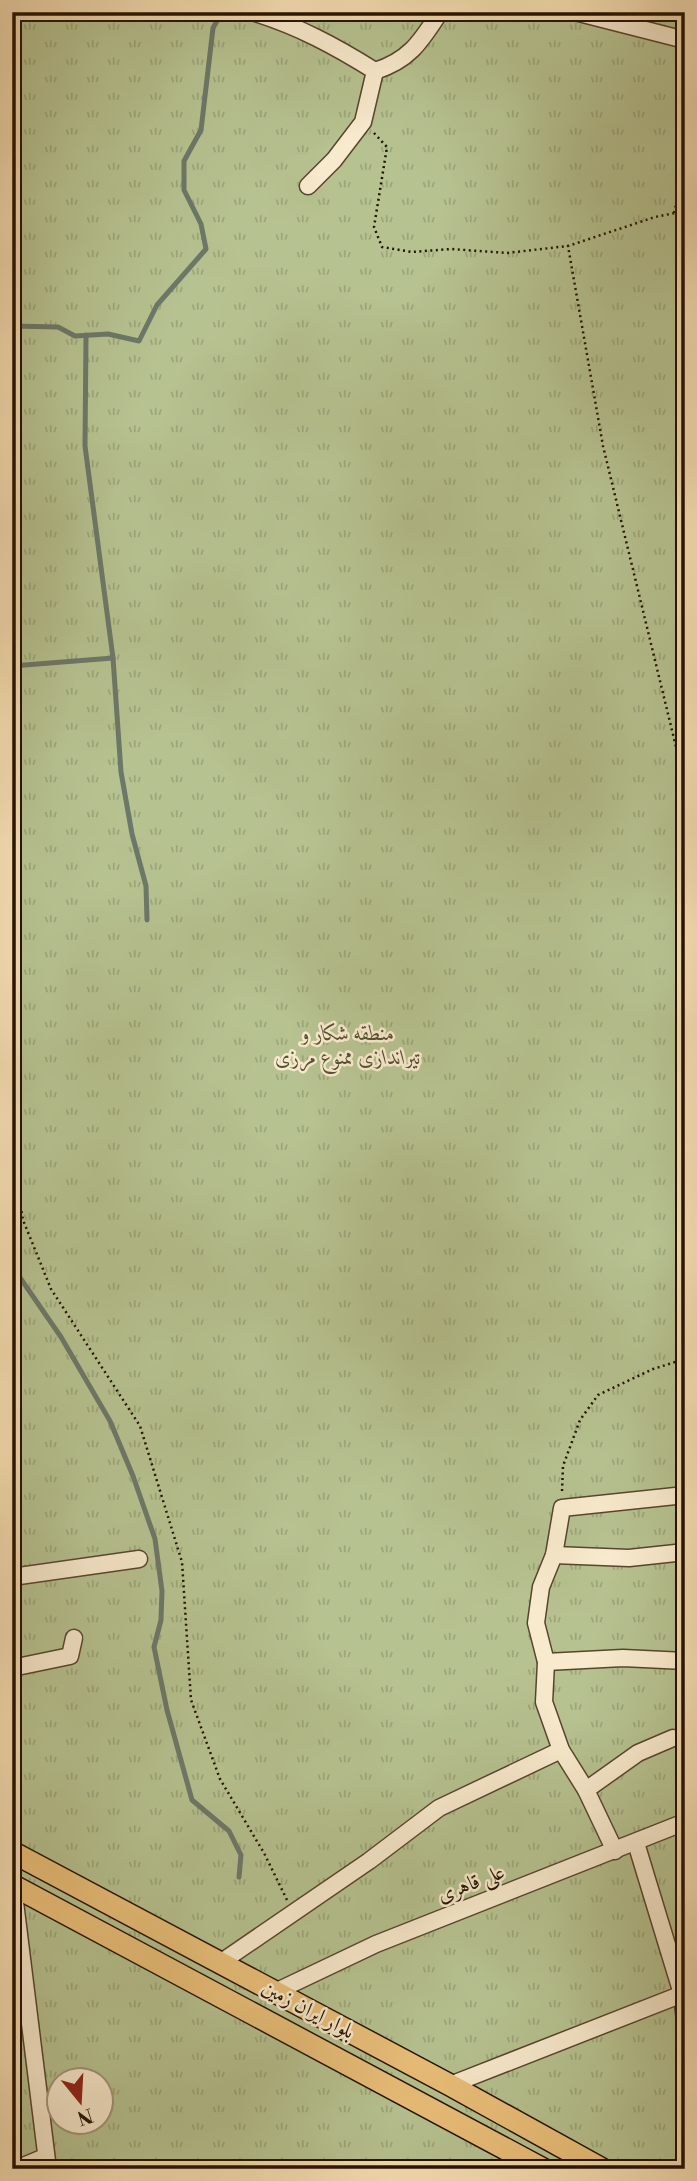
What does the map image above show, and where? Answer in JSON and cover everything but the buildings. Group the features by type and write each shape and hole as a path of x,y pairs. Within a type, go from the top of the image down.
{"main road":[{"name":"بلوار ایران زمین","path":"12,1852 602,2169"},
{"name":"بلوار ایران زمین","path":"13,1886 543,2169"}],"street":[{"path":"252,12 328,42 375,71 396,65 422,40 440,12"},
{"path":"575,12 641,20 685,40"},
{"path":"307,186 334,160 363,122 375,71"},
{"path":"615,1851 586,1790 561,1751 544,1702 546,1662 536,1623 541,1587 554,1555 562,1508 685,1495"},
{"path":"554,1555 629,1558 685,1552"},
{"path":"12,1577 139,1559"},
{"path":"12,1668 70,1656 74,1638"},
{"path":"546,1662 623,1658 685,1661"},
{"path":"586,1790 638,1753 673,1738"},
{"path":"220,1963 369,1861 439,1808 561,1751"},
{"name":"علی قاهری","path":"275,1992 376,1944 685,1822"},
{"path":"636,1843 684,1993 685,2021"},
{"path":"13,1886 46,2163 16,2169"},
{"path":"450,2085 684,1993"}],"path":[{"path":"363,122 387,146 374,227 382,247 412,252 451,249 507,253 568,246 685,211"},
{"path":"674,213 685,169"},
{"path":"568,246 603,446 685,784"},
{"path":"685,871 685,896"},
{"path":"12,1157 23,1220 51,1289 140,1426 182,1562 191,1700 220,1780 264,1853 293,1912"},
{"path":"562,1508 563,1466 580,1420 598,1395 653,1369 685,1359"}],"green space":[{"name":"منطقه شکار و تیراندازی ممنوع مرزی","path":"12,12 685,12 685,2169 12,2169"}],"waterway":[{"path":"12,326 58,327 75,336 108,334 139,341 157,305 206,249 201,224 184,190 184,161 201,130 213,28 222,12"},
{"path":"86,335 85,446 113,658"},
{"path":"12,666 113,658 121,772 132,834 146,886 147,920"},
{"path":"12,1266 61,1337 110,1421 133,1476 155,1539 162,1591 161,1620 154,1647 167,1710 192,1800 229,1831 241,1855 239,1877"}]}
